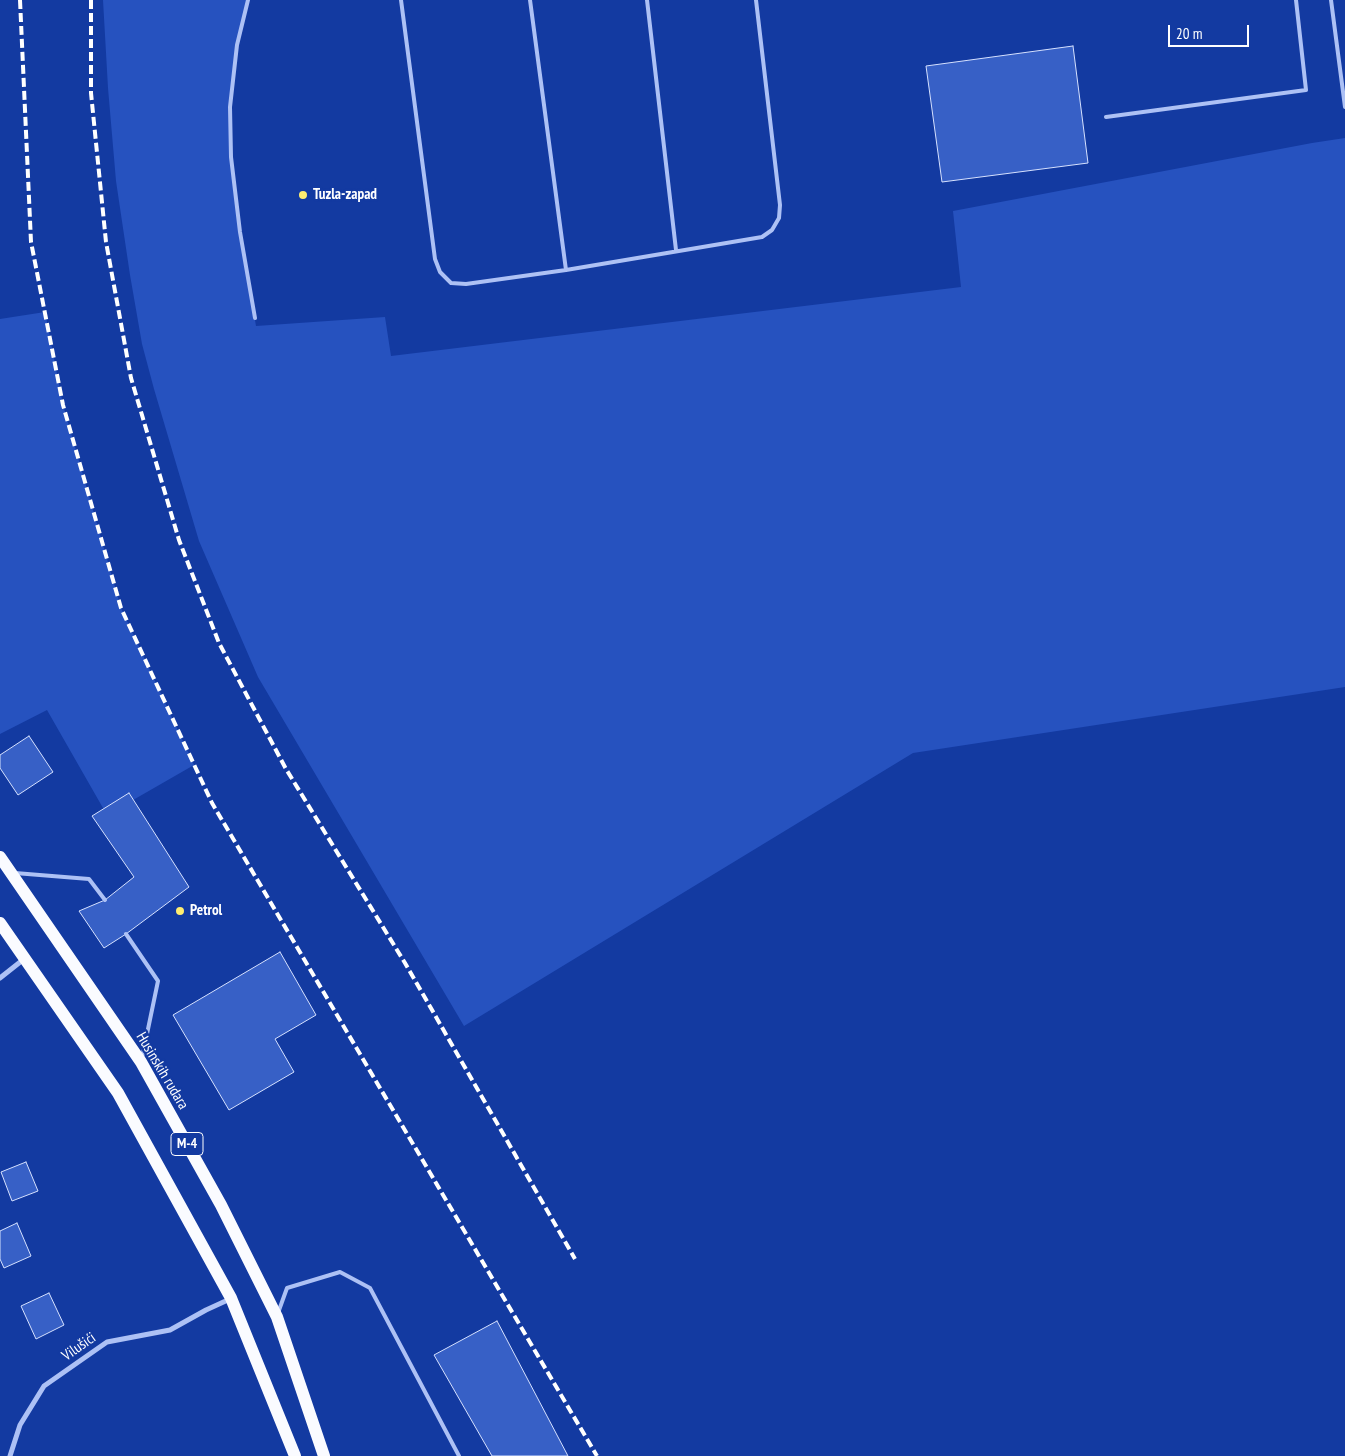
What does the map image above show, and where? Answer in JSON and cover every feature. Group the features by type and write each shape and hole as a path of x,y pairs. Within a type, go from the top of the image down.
{"main road":[{"name":"Husinskih rudara","path":"0,857 141,1062 221,1205 276,1317 324,1456"},
{"name":"M-4","path":"0,923 118,1093 231,1298 295,1456"}],"street":[{"path":"0,978 24,959"},
{"name":"Vilušići","path":"10,1456 20,1425 44,1386 108,1342 170,1330 231,1298"}],"lane":[{"path":"248,0 237,45 230,107 231,157 240,232 255,318"},
{"path":"401,0 435,259 440,272 451,283 466,284 566,270 762,236 772,230 779,218 780,205 756,0"},
{"path":"530,0 566,270"},
{"path":"648,0 676,250"},
{"path":"1106,117 1306,90 1296,0"},
{"path":"1331,0 1345,107"},
{"path":"11,872 89,879 105,900"},
{"path":"126,934 158,981 141,1062"},
{"path":"276,1317 287,1288 340,1272 370,1288 459,1456"}],"shaded area":[{"path":"103,0 248,0 237,45 230,107 231,157 240,232 256,326 385,317 391,356 961,287 953,211 1345,138 1345,687 913,753 464,1026 258,677 199,541 142,344 116,181"},
{"path":"45,312 63,405 121,608 194,765 107,815 47,710 0,734 0,319"}],"building":[{"path":"1073,46 1088,163 942,182 926,66"},
{"path":"29,736 53,772 18,795 0,768 0,755"},
{"path":"129,793 189,887 104,948 79,911 105,900 134,877 92,816"},
{"path":"280,952 316,1015 275,1039 294,1072 229,1110 173,1015"},
{"path":"26,1162 38,1191 12,1201 1,1172"},
{"path":"17,1223 31,1256 4,1268 0,1259 0,1231"},
{"path":"49,1293 64,1325 36,1339 21,1306"},
{"path":"497,1321 568,1456 492,1456 434,1355"}],"railway":[{"path":"20,0 31,242 63,405 121,608 212,803 597,1456"},
{"path":"91,0 91,93 106,242 131,378 179,540 219,643 286,769 405,963 575,1259"}],"place":[{"name":"Tuzla-zapad","path":"303,195"},
{"name":"Petrol","path":"180,911"}]}
